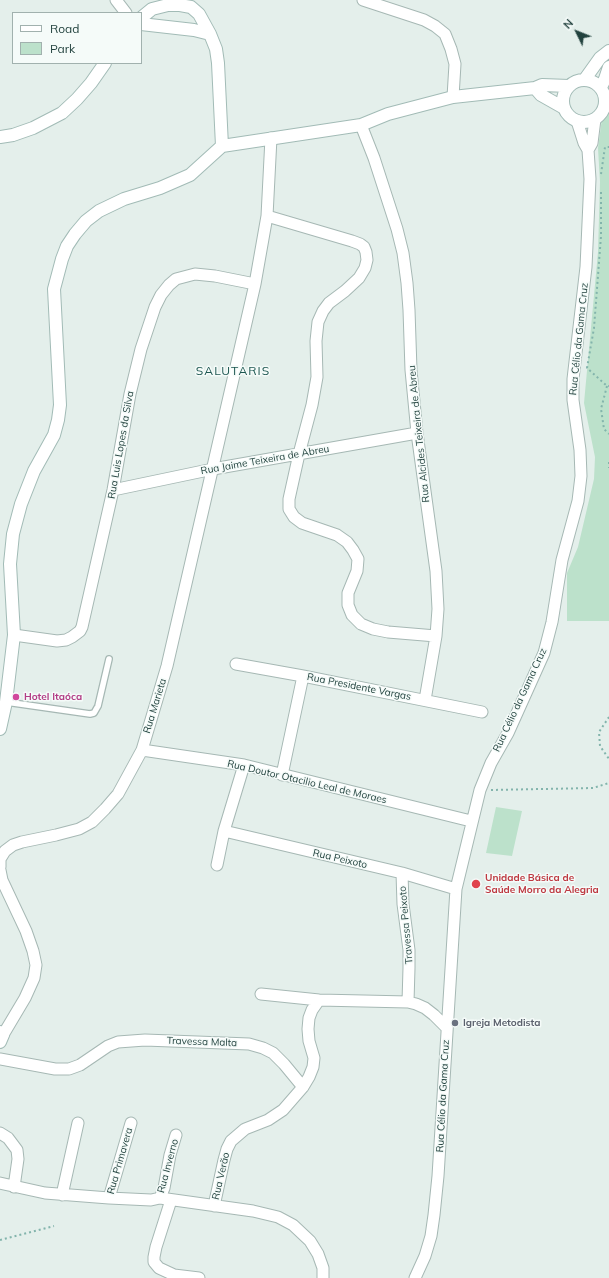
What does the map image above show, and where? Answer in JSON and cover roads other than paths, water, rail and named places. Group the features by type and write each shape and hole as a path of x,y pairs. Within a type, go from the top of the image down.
{"main road":[{"path":"142,17 152,9 181,2 191,7 199,14 216,49 222,146"},
{"path":"142,24 194,30 210,34"},
{"path":"585,79 600,58 609,51"},
{"path":"0,137 13,135 33,128 62,113 77,99 105,64"},
{"path":"535,88 541,95 564,108 568,114 577,121 584,122 595,119 604,110 606,98 605,82 609,67"},
{"path":"564,108 563,97 565,91 574,82 585,79 605,82"},
{"path":"0,729 6,702 14,635 10,564 14,534 21,504 34,471 54,435 58,420 60,405 54,289 67,246 78,230 99,211 124,199 160,188 190,175 222,146 361,125 388,114 453,97 535,88 542,85 569,86"}],"street":[{"path":"116,0 125,12"},
{"path":"363,0 424,20 445,34 455,64 453,97"},
{"name":"Rua Célio da Gama Cruz","path":"415,1278 425,1256 431,1236 434,1215 438,1176 456,889 471,821 480,790 491,763 508,733 544,653 552,622 562,560 578,501 581,476 580,450 572,400 573,379 586,267 589,193 588,150 592,143 595,119"},
{"path":"577,121 584,143 588,150"},
{"name":"Rua Alcides Teixeira de Abreu","path":"361,125 374,158 397,229 403,254 409,303 411,370 417,433 436,571 438,609 436,636 424,700"},
{"name":"Rua Marieta","path":"0,867 0,860 5,851 13,845 79,829 92,822 106,809 118,794 142,750 167,666 256,284 267,216 271,138"},
{"path":"267,216 352,241 364,247 367,260 365,268 359,278 329,303 318,322 316,340 317,377 312,406 289,499 289,509 294,517 302,523 337,535 347,542 353,550 358,559 357,571 348,594 348,605 352,615 361,624 373,629 388,632 436,636"},
{"name":"Rua Luis Lopes da Silva","path":"14,635 57,641 66,640 80,631 84,622 113,490 130,394 141,349 155,307 161,295 176,279 195,274 215,276 256,284"},
{"name":"Rua Jaime Teixeira de Abreu","path":"113,490 213,469 417,433"},
{"name":"Rua Presidente Vargas","path":"236,664 482,712"},
{"path":"282,775 303,676"},
{"name":"Rua Doutor Otacilio Leal de Moraes","path":"142,750 244,765 471,821"},
{"path":"217,865 224,831 244,765"},
{"name":"Rua Peixoto","path":"224,831 402,873 456,889"},
{"path":"0,870 4,891 26,932 36,965 34,978 25,998 1,1036"},
{"name":"Travessa Peixoto","path":"402,873 403,904 409,950 408,1002"},
{"path":"261,994 319,1000 408,1002 425,1008 447,1028"},
{"path":"303,1087 309,1078 313,1067 314,1058 309,1041 309,1018 312,1010 319,1000"},
{"name":"Travessa Malta","path":"0,1059 55,1069 69,1069 80,1065 108,1046 118,1042 145,1040 249,1044 263,1048 273,1054 284,1064 303,1087"},
{"name":"Rua Verão","path":"214,1206 227,1149 231,1141 245,1129 268,1120 283,1110 303,1087"},
{"path":"62,1195 78,1122"},
{"name":"Rua Primavera","path":"109,1198 131,1123"},
{"path":"0,1133 13,1143 17,1150 18,1159 14,1187"},
{"name":"Rua Inverno","path":"176,1134 170,1155 164,1188 165,1199 154,1262 158,1268 174,1275 199,1278"},
{"path":"0,1183 45,1193 109,1198 151,1200 165,1199 278,1217 293,1225 310,1242 318,1254 323,1268 324,1278"}],"lane":[{"path":"6,702 90,714 94,713 98,706 109,660"}],"place":[{"name":"Hotel Itaóca","path":"16,697"},
{"name":"Unidade Básica de Saúde Morro da Alegria","path":"476,884"},
{"name":"Igreja Metodista","path":"455,1023"}],"district":[{"name":"SALUTARIS","path":"233,371"}]}
